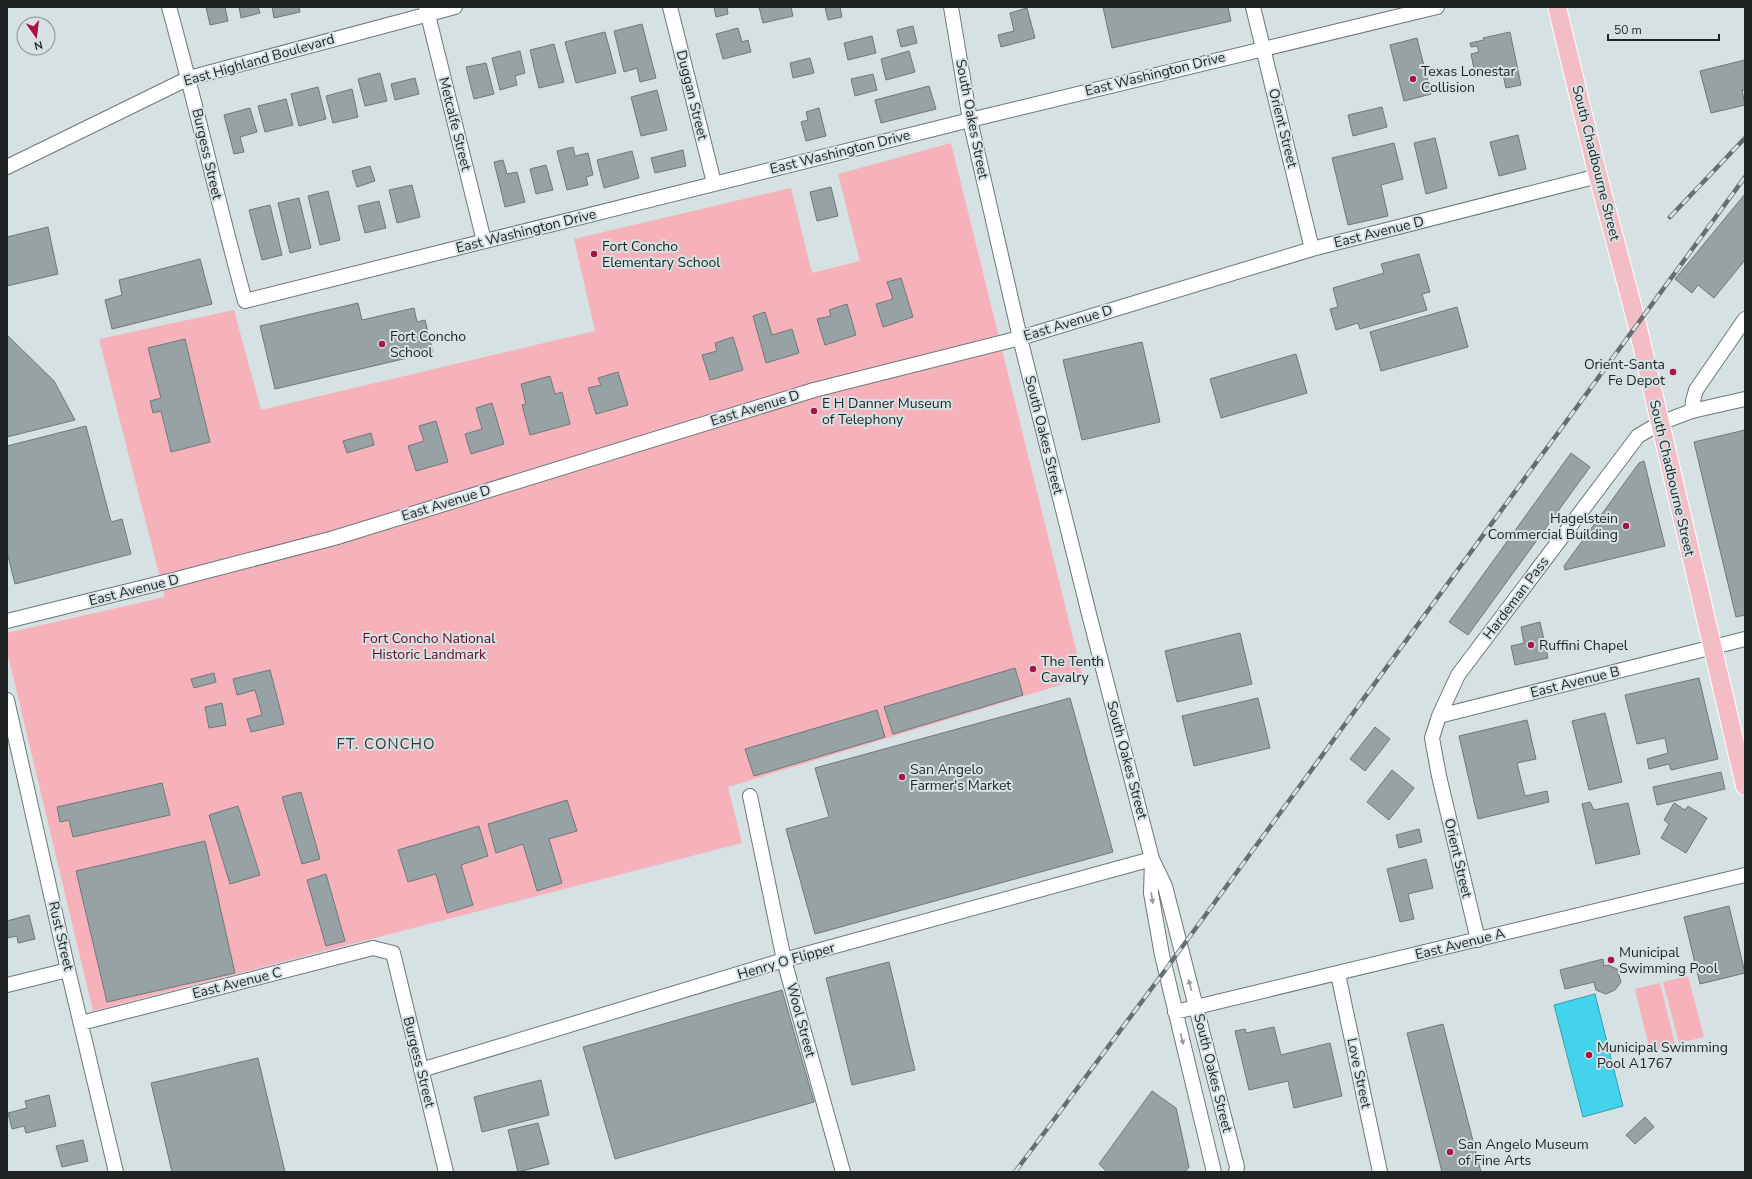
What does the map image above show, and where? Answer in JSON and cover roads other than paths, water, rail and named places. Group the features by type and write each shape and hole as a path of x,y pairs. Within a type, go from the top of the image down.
{"main road":[{"name":"South Chadbourne Street","path":"1557,7 1598,176 1637,324 1745,786"}],"street":[{"name":"Burgess Street","path":"170,7 189,78 216,194 245,301"},
{"name":"East Highland Boulevard","path":"7,167 189,78 427,10 455,7"},
{"name":"Duggan Street","path":"670,7 714,183"},
{"name":"South Oakes Street","path":"951,7 970,120 1020,338 1152,859 1165,886 1237,1167 1236,1172"},
{"name":"Orient Street","path":"1253,7 1312,249"},
{"name":"East Washington Drive","path":"245,301 714,183 1263,48 1437,7"},
{"name":"Metcalfe Street","path":"427,10 484,241"},
{"name":"East Avenue D","path":"7,621 334,538 814,390 1020,338 1312,249 1598,176"},
{"path":"1692,411 1692,400 1696,390 1745,319"},
{"name":"Hardeman Pass","path":"1439,776 1432,738 1439,716 1458,675 1638,436 1660,423 1692,411 1745,399"},
{"name":"East Avenue B","path":"1439,716 1745,639"},
{"name":"Rust Street","path":"7,700 68,970 116,1172"},
{"name":"Orient Street","path":"1439,776 1478,940"},
{"name":"Wool Street","path":"750,796 784,960 843,1172"},
{"name":"South Oakes Street","path":"1152,859 1151,893 1175,1012 1214,1172"},
{"name":"Henry O Flipper","path":"421,1070 784,960 1152,859"},
{"name":"East Avenue A","path":"1175,1012 1745,875"},
{"name":"East Avenue C","path":"81,1023 373,948 393,953"},
{"name":"Burgess Street","path":"393,953 446,1172"},
{"path":"7,985 68,970"},
{"name":"Love Street","path":"1338,974 1380,1172"}],"water":[{"name":"Municipal Swimming Pool A1767","path":"1595,994 1623,1106 1583,1117 1554,1005"}],"railway":[{"path":"1670,217 1745,138"},
{"path":"1015,1172 1166,969 1745,177"}],"place":[{"name":"Texas Lonestar Collision","path":"1413,79"},
{"name":"Fort Concho Elementary School","path":"594,254"},
{"name":"Fort Concho School","path":"382,344"},
{"name":"Orient-Santa Fe Depot","path":"1673,372"},
{"name":"E H Danner Museum of Telephony","path":"814,411"},
{"name":"Hagelstein Commercial Building","path":"1626,526"},
{"name":"Ruffini Chapel","path":"1531,645"},
{"name":"The Tenth Cavalry","path":"1033,669"},
{"name":"San Angelo Farmer's Market","path":"902,777"},
{"name":"Municipal Swimming Pool","path":"1611,960"},
{"name":"Municipal Swimming Pool A1767","path":"1589,1055"},
{"name":"San Angelo Museum of Fine Arts","path":"1450,1152"}],"district":[{"name":"FT. CONCHO","path":"386,744"}],"park label":[{"name":"Fort Concho National Historic Landmark","path":"429,646"}]}
